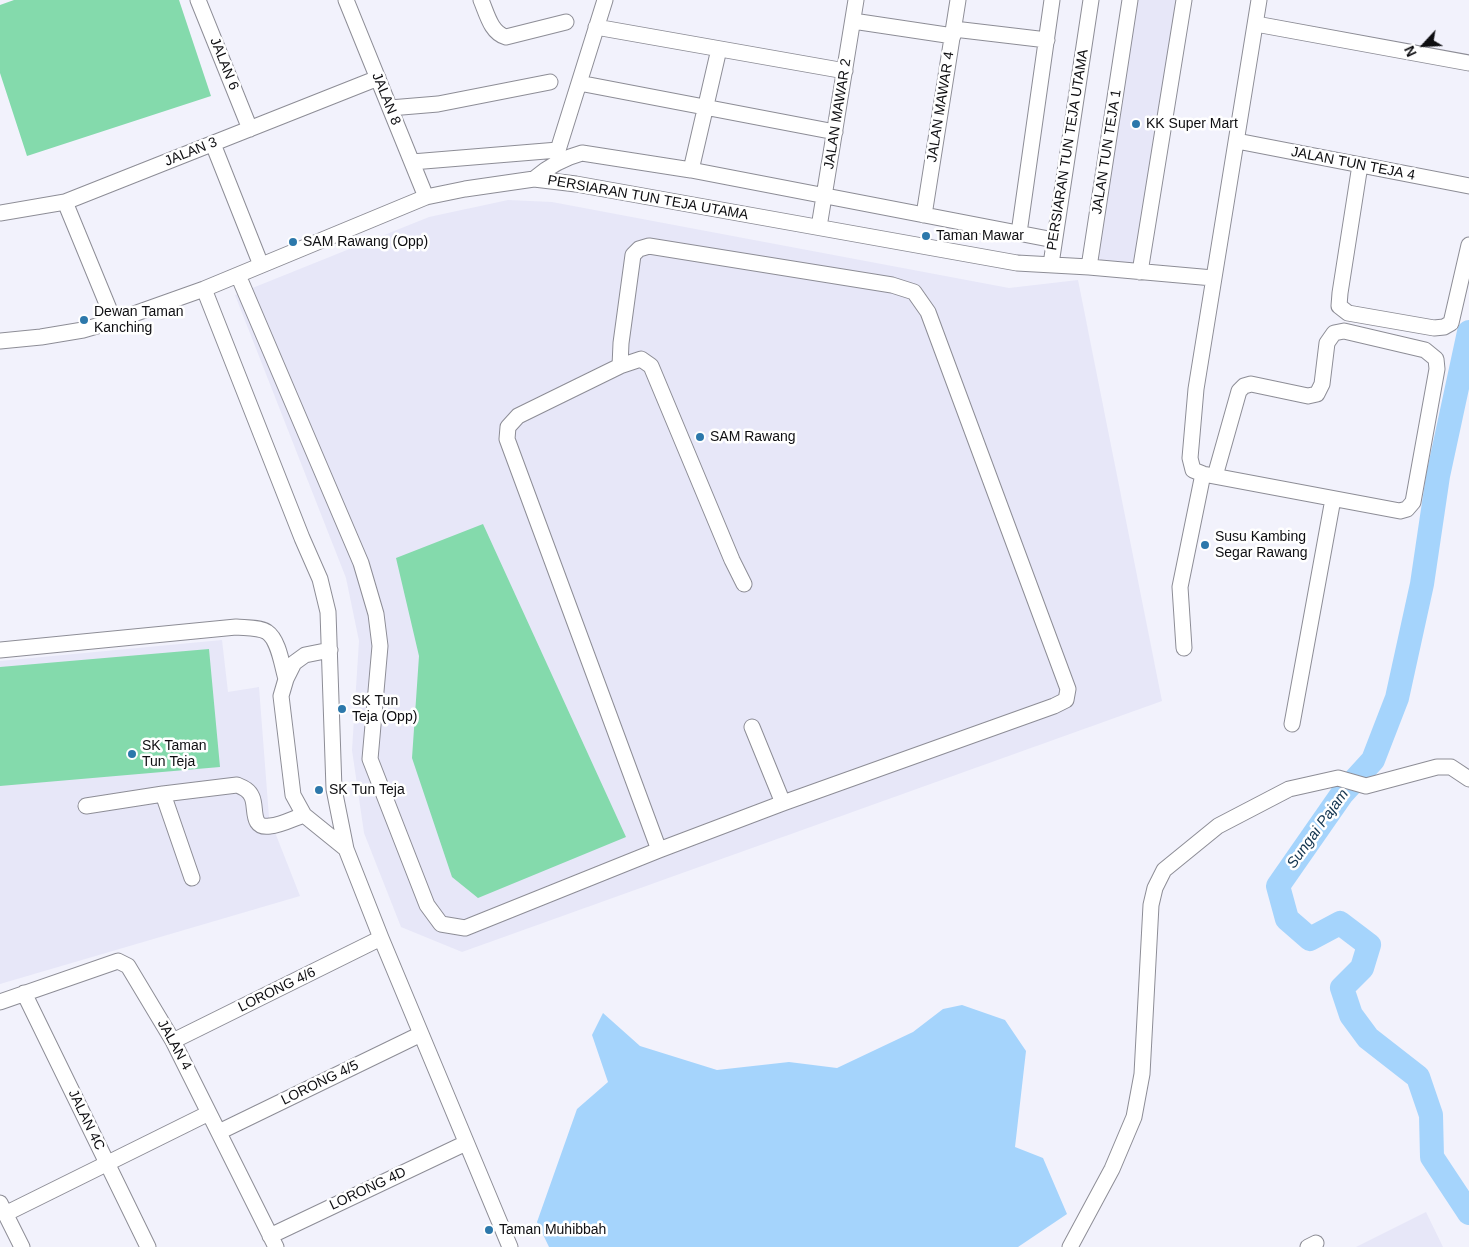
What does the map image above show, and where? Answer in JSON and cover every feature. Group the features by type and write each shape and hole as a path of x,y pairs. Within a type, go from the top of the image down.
{"street":[{"name":"JALAN 6","path":"198,0 250,129"},
{"name":"JALAN 8","path":"346,0 426,197"},
{"path":"481,0 498,35 506,37 566,22"},
{"path":"534,179 562,154 579,83 605,0"},
{"name":"JALAN MAWAR 2","path":"819,227 856,0"},
{"name":"JALAN MAWAR 4","path":"924,215 958,0"},
{"path":"1019,233 1052,0"},
{"name":"PERSIARAN TUN TEJA UTAMA","path":"0,341 41,337 114,321 204,289 426,197 534,179 576,184 1017,263 1051,264 1091,0"},
{"name":"JALAN TUN TEJA 1","path":"1089,267 1130,0"},
{"path":"1140,272 1184,0"},
{"path":"1184,648 1180,586 1209,475 1239,391 1244,386 1251,384 1308,396 1317,394 1322,384 1327,343 1334,333 1344,331 1425,350 1436,358 1437,369 1413,502 1407,509 1400,511 1333,499 1209,475 1193,470 1190,458 1196,389 1256,24 1258,0"},
{"path":"853,21 1047,40"},
{"path":"1256,24 1469,63"},
{"path":"596,27 845,70"},
{"path":"691,170 719,49"},
{"name":"JALAN 3","path":"0,213 65,202 378,78"},
{"path":"390,108 438,104 550,82"},
{"path":"579,83 835,132"},
{"name":"JALAN TUN TEJA 4","path":"1237,141 1469,186"},
{"path":"212,144 261,265"},
{"path":"412,162 582,153 691,170 1054,240"},
{"path":"1360,165 1340,293 1339,306 1348,313 1434,328 1444,327 1451,323 1469,245"},
{"path":"65,202 114,321"},
{"path":"238,275 361,563 376,614 380,646 370,759 427,906 441,924 466,928 659,850 1066,700 1068,689 928,312 914,292 892,284 649,246 639,249 633,255 621,343 620,366"},
{"path":"1051,264 1213,278"},
{"path":"204,289 320,579 328,612 334,789 346,849 381,938 510,1247"},
{"path":"659,850 506,439 508,427 518,416 620,366 641,359 651,366 732,560 744,584"},
{"path":"1292,724 1333,499"},
{"path":"0,650 236,627 254,628 268,632 278,647 286,679"},
{"path":"330,650 306,655 294,663 286,679 281,696 293,795 304,815 346,849"},
{"path":"752,727 783,803"},
{"path":"1070,1247 1112,1169 1134,1117 1142,1074 1151,905 1155,888 1164,870 1218,826 1289,789 1338,778 1366,786 1437,767 1451,767 1469,779"},
{"path":"86,806 237,785 246,789 253,798 255,818 260,825 269,827 304,815"},
{"path":"163,794 192,878"},
{"name":"LORONG 4/6","path":"173,1041 381,938"},
{"name":"JALAN 4","path":"0,1002 118,962 128,966 173,1041 273,1241"},
{"name":"JALAN 4C","path":"24,993 148,1247"},
{"name":"LORONG 4/5","path":"219,1132 421,1034"},
{"path":"22,1247 3,1208 107,1164 210,1113"},
{"name":"LORONG 4D","path":"273,1241 466,1143"}],"shaded area":[{"path":"1137,0 1178,0 1136,265 1096,262"},
{"name":"SAM Rawang","path":"508,200 552,202 1009,288 1078,280 1162,701 462,952 401,927 364,833 352,750 359,641 346,578 235,295 429,217"},
{"name":"SK Taman Tun Teja","path":"222,640 228,692 259,687 269,817 300,896 0,984 0,661"},
{"path":"1426,1212 1443,1247 1356,1247"}],"green space":[{"path":"14,0 179,0 211,96 27,156 0,73 0,5"},
{"path":"483,524 626,837 478,898 452,877 412,758 419,656 396,558"},
{"path":"209,649 220,767 0,786 0,667"}],"water":[{"path":"962,1005 1005,1020 1026,1051 1015,1147 1043,1158 1067,1214 1018,1247 549,1247 537,1222 577,1109 608,1082 592,1035 603,1013 640,1046 717,1070 789,1062 837,1068 913,1032 943,1009"}],"waterway":[{"name":"Sungai Pajam","path":"1469,332 1438,476 1422,584 1397,698 1373,760 1342,794 1278,886 1287,919 1310,939 1340,923 1369,945 1362,968 1342,988 1351,1015 1368,1038 1418,1077 1431,1115 1432,1157 1469,1213"}],"place":[{"name":"KK Super Mart","path":"1136,124"},
{"name":"Taman Mawar","path":"926,236"},
{"name":"SAM Rawang (Opp)","path":"293,242"},
{"name":"Dewan Taman Kanching","path":"84,320"},
{"name":"SAM Rawang","path":"700,437"},
{"name":"Susu Kambing Segar Rawang","path":"1205,545"},
{"name":"SK Tun Teja (Opp)","path":"342,709"},
{"name":"SK Taman Tun Teja","path":"132,754"},
{"name":"SK Tun Teja","path":"319,790"},
{"name":"Taman Muhibbah","path":"489,1230"}]}
